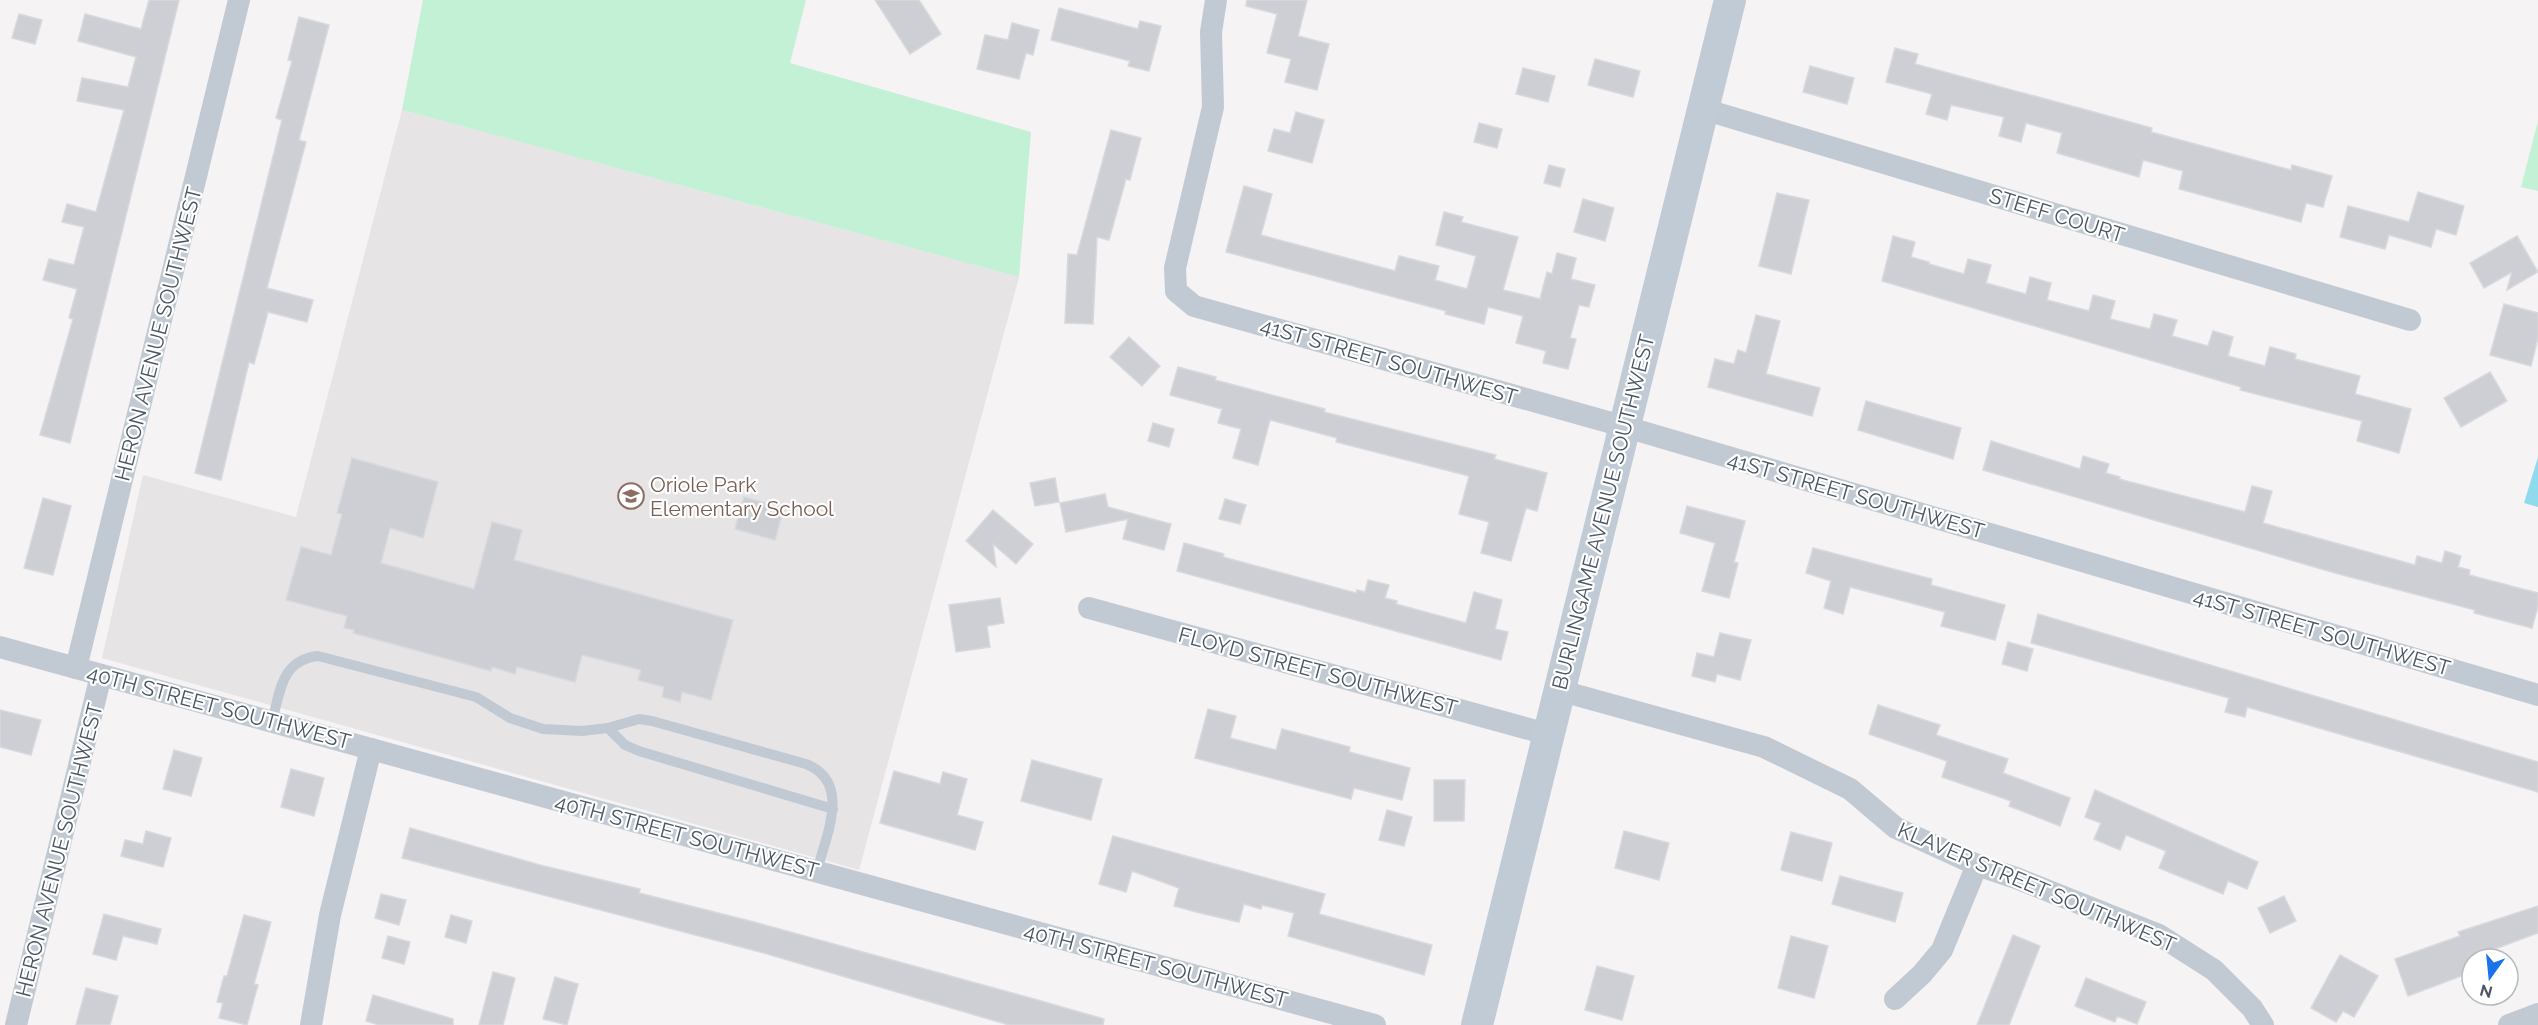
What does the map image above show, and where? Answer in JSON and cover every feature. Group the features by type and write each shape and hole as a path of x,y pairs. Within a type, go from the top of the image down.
{"street":[{"name":"HERON AVENUE SOUTHWEST","path":"76,668 239,0"},
{"name":"41ST STREET SOUTHWEST","path":"1216,0 1211,32 1213,107 1175,268 1176,291 1194,306 1626,427 2538,695"},
{"name":"BURLINGAME AVENUE SOUTHWEST","path":"1477,1025 1557,690 1626,427 1730,0"},
{"name":"STEFF COURT","path":"1703,109 2410,320"},
{"name":"FLOYD STREET SOUTHWEST","path":"1089,608 1547,734"},
{"name":"40TH STREET SOUTHWEST","path":"0,646 1375,1025"},
{"name":"HERON AVENUE SOUTHWEST","path":"16,1025 101,675"},
{"name":"KLAVER STREET SOUTHWEST","path":"1557,690 1764,747 1850,789 1896,828 1977,865 2016,878 2159,935 2214,970 2252,1008 2263,1025"},
{"path":"311,1025 330,915 371,749"},
{"path":"1895,999 1922,974 1942,950 1977,865"},
{"path":"2509,1025 2538,1014"}],"lane":[{"path":"272,722 290,668 301,659 318,656 476,697 510,718 533,727 569,731 608,728 639,719 652,720 820,770 829,781 833,809 817,871"},
{"path":"608,728 625,745 639,751 833,809"}],"shaded area":[{"name":"Oriole Park Elementary School","path":"402,110 1019,277 859,870 102,658 143,475 296,517"}],"green space":[{"path":"423,0 806,0 790,63 1031,132 1019,277 402,110"},
{"path":"2538,121 2538,191 2521,187"}],"water":[{"path":"2538,457 2538,507 2524,503"}],"building":[{"path":"149,0 179,0 70,443 40,435 73,319 69,318 77,289 43,280 49,259 74,265 84,227 62,222 67,204 96,212 124,110 77,101 82,78 128,87 136,57 78,41 85,14 141,29"},
{"path":"875,0 919,0 941,34 910,54"},
{"path":"1247,0 1307,0 1298,36 1329,44 1317,90 1285,82 1291,59 1267,53 1277,14 1246,6"},
{"path":"1059,8 1138,29 1140,21 1161,26 1149,71 1128,66 1130,61 1051,40"},
{"path":"19,14 42,20 35,44 12,38"},
{"path":"299,17 329,25 299,140 306,142 267,288 313,300 307,322 268,312 254,364 249,362 221,480 195,473 282,120 276,118 292,61 288,60"},
{"path":"1012,23 1039,30 1033,55 1026,53 1019,79 977,69 985,35 1008,40"},
{"path":"1895,48 1918,54 1915,64 2152,128 2151,132 2291,170 2292,165 2332,176 2323,207 2306,203 2301,222 2179,189 2183,171 2143,160 2139,177 2057,153 2062,133 2026,123 2021,142 1999,136 2004,117 1951,105 1947,120 1926,114 1932,94 1886,82"},
{"path":"1595,59 1640,71 1633,97 1588,85"},
{"path":"1810,66 1854,78 1847,104 1803,92"},
{"path":"1523,68 1555,76 1548,102 1516,94"},
{"path":"1296,112 1324,120 1312,163 1268,151 1274,129 1290,133"},
{"path":"1479,123 1502,129 1497,148 1474,142"},
{"path":"1111,130 1141,138 1130,180 1126,179 1109,240 1097,237 1093,324 1065,323 1068,254 1077,255"},
{"path":"1549,165 1565,169 1560,187 1544,183"},
{"path":"1244,186 1272,194 1261,235 1395,271 1399,256 1439,266 1435,280 1467,289 1476,256 1436,245 1444,212 1463,217 1461,222 1518,237 1503,290 1540,299 1547,272 1552,274 1557,253 1576,258 1571,279 1595,285 1589,307 1579,305 1570,338 1576,339 1568,369 1543,363 1546,351 1516,343 1523,316 1488,307 1484,324 1445,314 1446,311 1226,252"},
{"path":"2418,192 2464,206 2456,235 2436,229 2431,247 2389,235 2385,249 2340,237 2348,206 2409,222"},
{"path":"1777,193 1809,200 1791,274 1759,266"},
{"path":"1583,199 1614,208 1605,241 1574,232"},
{"path":"1893,236 1915,242 1911,257 1929,262 1929,264 1964,274 1968,259 1991,265 1986,283 2026,294 2030,277 2051,283 2047,300 2089,311 2093,295 2115,301 2110,319 2150,329 2154,314 2177,320 2172,336 2208,346 2213,331 2233,337 2228,356 2265,366 2270,347 2296,354 2295,359 2360,376 2355,394 2411,409 2399,453 2357,441 2362,421 2240,390 2241,387 1882,281"},
{"path":"2517,236 2538,272 2507,290 2512,272 2484,288 2470,263"},
{"path":"2504,304 2538,313 2538,338 2531,366 2490,355"},
{"path":"1756,315 1780,321 1766,374 1820,388 1812,416 1708,387 1715,359 1734,364 1738,350 1746,353"},
{"path":"1129,337 1160,366 1142,386 1110,357"},
{"path":"1178,367 1216,377 1215,380 1325,409 1324,412 1496,455 1494,459 1547,473 1537,511 1526,508 1511,561 1481,553 1489,522 1459,514 1469,476 1336,442 1337,438 1270,420 1258,465 1233,458 1241,429 1218,423 1222,409 1170,395"},
{"path":"2490,372 2507,401 2461,427 2444,398"},
{"path":"1866,401 1961,428 1953,459 1858,430"},
{"path":"1153,423 1174,429 1169,447 1148,441"},
{"path":"1991,441 2080,469 2083,456 2109,464 2106,473 2120,477 2119,479 2245,512 2252,486 2272,491 2263,523 2415,565 2417,556 2442,563 2445,551 2461,556 2458,567 2470,570 2469,575 2538,593 2538,606 2532,628 1983,470"},
{"path":"352,458 438,482 423,538 390,528 381,563 474,589 492,522 522,530 514,560 733,620 711,700 682,692 680,702 662,697 664,687 638,680 641,670 582,655 575,682 517,667 515,674 492,667 491,671 353,633 354,630 344,628 347,616 286,600 301,547 331,555 342,514 337,513"},
{"path":"1055,478 1059,502 1035,506 1030,483"},
{"path":"1105,494 1108,507 1171,524 1164,550 1123,539 1128,519 1066,532 1060,503"},
{"path":"744,497 784,508 775,540 735,529"},
{"path":"43,498 71,506 53,575 24,568"},
{"path":"1225,499 1246,505 1240,524 1219,519"},
{"path":"1687,506 1745,521 1734,562 1738,563 1729,598 1702,591 1715,543 1680,533"},
{"path":"993,510 1033,544 1016,564 993,544 996,567 966,541"},
{"path":"1184,543 1224,554 1223,557 1356,593 1357,590 1365,592 1368,580 1389,585 1385,598 1397,601 1396,604 1466,623 1474,592 1502,600 1495,629 1508,632 1501,660 1177,571"},
{"path":"1813,548 1932,579 1931,585 2005,605 1995,640 1941,626 1945,612 1850,587 1843,614 1824,608 1831,581 1806,573"},
{"path":"1000,598 1004,623 987,626 990,647 956,652 949,605"},
{"path":"2038,614 2538,762 2538,792 2247,707 2245,717 2225,712 2229,698 2031,643"},
{"path":"1720,633 1751,640 1740,680 1717,674 1715,682 1692,676 1697,653 1714,657"},
{"path":"2008,642 2033,649 2027,671 2002,664"},
{"path":"1878,705 1940,725 1936,735 2008,759 2003,773 2070,798 2060,826 2009,806 2011,801 1942,777 1947,761 1869,734"},
{"path":"1208,709 1236,716 1230,738 1276,750 1282,729 1350,747 1349,752 1410,768 1402,800 1354,788 1351,799 1195,758"},
{"path":"0,710 41,720 31,755 0,747"},
{"path":"174,750 202,758 191,796 163,789"},
{"path":"1032,760 1102,779 1091,820 1021,801"},
{"path":"291,769 324,778 314,816 281,807"},
{"path":"894,771 940,784 943,772 967,779 957,815 983,822 975,850 880,823"},
{"path":"1434,780 1465,780 1464,821 1434,821"},
{"path":"2095,790 2258,862 2247,889 2228,881 2223,894 2159,868 2166,851 2126,835 2120,850 2094,839 2101,823 2085,817"},
{"path":"1387,810 1412,817 1404,846 1379,840"},
{"path":"410,828 540,865 640,889 639,893 1034,999 1104,1019 1103,1025 1009,1025 760,952 402,858"},
{"path":"146,831 171,838 163,867 121,856 125,840 143,844"},
{"path":"1624,831 1669,843 1659,880 1615,868"},
{"path":"1791,832 1832,843 1822,881 1781,870"},
{"path":"1113,836 1325,894 1319,914 1432,945 1424,975 1288,936 1294,913 1262,905 1261,909 1244,904 1239,922 1200,913 1174,906 1179,888 1132,871 1126,892 1099,884"},
{"path":"1840,876 1903,893 1895,922 1832,904"},
{"path":"381,894 406,900 399,925 375,918"},
{"path":"2284,896 2296,921 2270,933 2258,908"},
{"path":"2538,906 2538,933 2500,947 2460,947 2460,976 2408,996 2395,959 2460,936 2458,932"},
{"path":"104,914 161,929 157,944 123,936 116,960 93,954"},
{"path":"244,915 271,922 254,984 258,985 247,1025 219,1018 223,1003 217,1002 224,976 227,976"},
{"path":"451,915 472,921 466,943 445,937"},
{"path":"2013,935 2040,946 2009,1025 1977,1025"},
{"path":"388,936 410,942 404,964 382,958"},
{"path":"1791,936 1828,946 1814,998 1778,988"},
{"path":"2340,955 2378,976 2354,1017 2343,1011 2336,1022 2311,1008"},
{"path":"1597,966 1634,976 1622,1020 1585,1010"},
{"path":"493,972 515,978 503,1025 479,1025"},
{"path":"555,977 578,984 567,1025 543,1019"},
{"path":"2086,978 2146,1002 2137,1024 2117,1016 2115,1022 2075,1006"},
{"path":"86,988 118,996 110,1025 76,1025"},
{"path":"373,995 453,1019 453,1025 379,1025 366,1021"}],"place":[{"name":"Oriole Park Elementary School","path":"631,496"}]}
